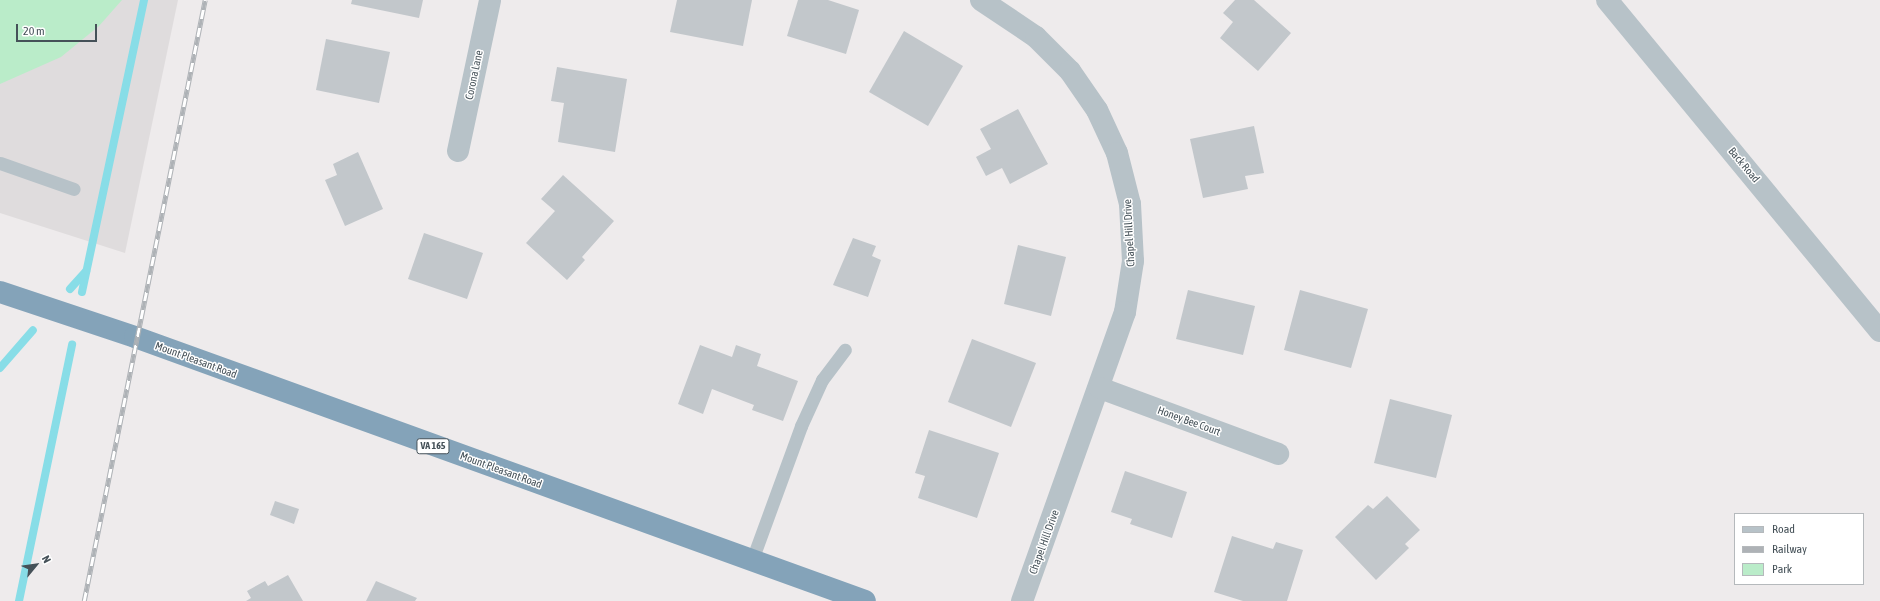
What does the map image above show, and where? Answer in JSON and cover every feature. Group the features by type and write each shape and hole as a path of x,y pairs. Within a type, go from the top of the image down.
{"highway":[{"name":"Mount Pleasant Road","path":"0,292 135,337 866,601"}],"street":[{"name":"Corona Lane","path":"458,151 490,0"},
{"name":"Chapel Hill Drive","path":"981,0 1036,37 1070,71 1097,110 1117,153 1130,204 1133,261 1125,312 1100,388 1022,601"},
{"name":"Back Road","path":"1607,0 1880,331"},
{"name":"Honey Bee Court","path":"1100,388 1278,454"}],"lane":[{"path":"0,163 74,189"},
{"path":"752,560 802,426 822,380 845,350"}],"shaded area":[{"path":"0,0 178,0 125,253 0,213"}],"green space":[{"path":"0,0 122,0 99,26 61,57 0,84"}],"building":[{"path":"352,0 423,0 419,18 351,4"},
{"path":"677,0 752,0 743,46 670,32"},
{"path":"798,0 828,0 859,10 846,54 787,36"},
{"path":"1235,0 1254,0 1291,33 1258,71 1220,38 1233,22 1223,13"},
{"path":"904,31 963,66 928,126 869,92"},
{"path":"326,39 390,52 379,103 316,90"},
{"path":"557,67 627,79 615,152 558,142 564,103 551,101"},
{"path":"1018,109 1048,164 1010,184 1002,168 986,176 976,157 991,149 980,129"},
{"path":"1254,126 1264,173 1245,176 1248,189 1203,198 1190,139"},
{"path":"358,152 383,209 345,226 325,180 337,175 333,164"},
{"path":"563,175 614,221 582,257 585,260 567,280 526,243 555,211 541,199"},
{"path":"424,233 483,253 467,299 408,279"},
{"path":"853,238 876,246 872,256 881,260 868,297 833,285"},
{"path":"1018,245 1066,257 1051,316 1004,304"},
{"path":"1188,290 1255,306 1243,355 1176,339"},
{"path":"1300,290 1368,309 1351,368 1284,350"},
{"path":"972,339 1036,363 1011,427 948,402"},
{"path":"700,345 732,357 736,345 761,354 757,366 798,381 783,421 752,410 754,405 712,389 703,414 678,404"},
{"path":"1390,399 1452,415 1436,478 1374,463"},
{"path":"929,430 999,453 977,518 918,498 925,476 915,473"},
{"path":"1125,471 1187,492 1172,538 1130,524 1132,519 1111,512"},
{"path":"1387,496 1420,530 1405,544 1409,548 1376,580 1335,537 1368,505 1373,509"},
{"path":"275,501 299,509 294,524 270,515"},
{"path":"1232,536 1273,549 1276,542 1303,550 1287,601 1243,601 1214,592"},
{"path":"288,575 303,601 246,601 251,598 247,591 265,581 268,586"},
{"path":"376,581 417,598 415,601 366,601"}],"waterway":[{"path":"82,292 144,0"},
{"path":"70,289 86,271"},
{"path":"0,368 33,330"},
{"path":"19,601 72,344"}],"railway":[{"path":"84,601 205,0"}]}
